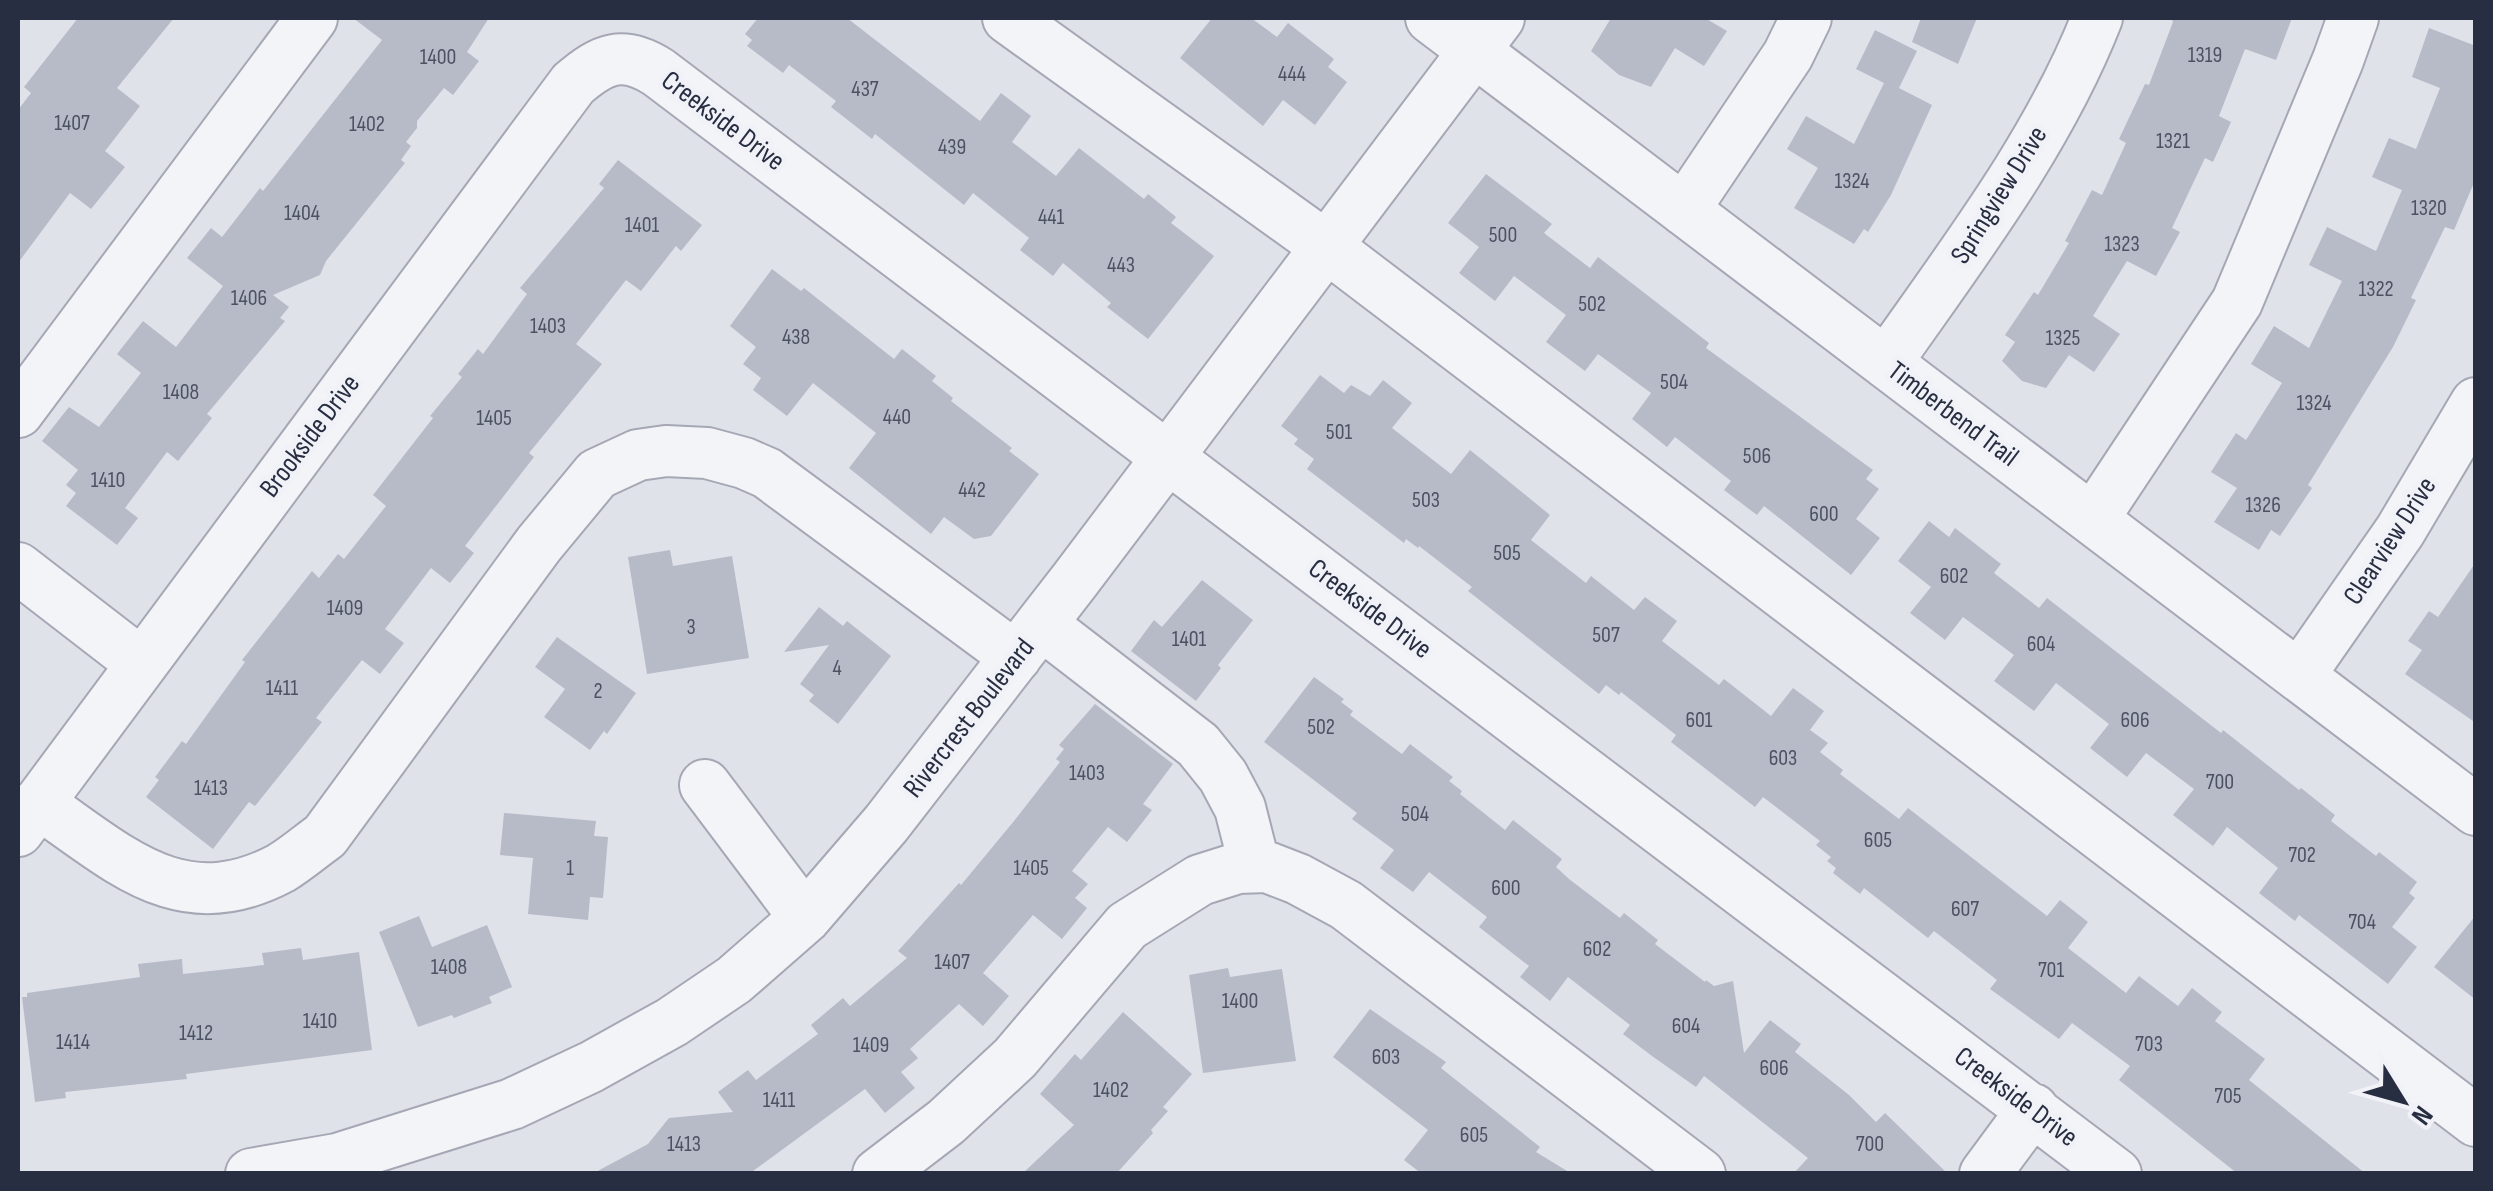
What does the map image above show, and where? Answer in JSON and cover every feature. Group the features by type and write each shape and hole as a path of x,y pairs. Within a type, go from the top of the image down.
{"street":[{"path":"18,412 312,18"},
{"path":"1008,18 1327,246 2476,1121"},
{"name":"Timberbend Trail","path":"1431,18 1487,34 1684,210 2476,810"},
{"path":"1684,210 1788,55 1806,18"},
{"name":"Springview Drive","path":"1886,363 2014,178 2096,18"},
{"path":"2093,520 2237,302 2353,18"},
{"name":"Rivercrest Boulevard","path":"252,1174 337,1159 512,1104 591,1067 672,1022 734,980 805,918 886,824 1029,640 1487,34"},
{"name":"Creekside Drive","path":"617,58 644,62 658,72 2116,1174"},
{"name":"Brookside Drive","path":"28,817 574,84 595,65 617,58"},
{"name":"Clearview Drive","path":"2299,676 2400,531 2476,403"},
{"path":"28,817 145,876 174,886 210,890 246,883 283,867 325,836 539,544 597,474 638,455 707,453 744,462 767,474 1198,745 1223,776 1240,808 1256,868"},
{"path":"18,568 141,662"},
{"path":"705,785 805,918"},
{"path":"878,1174 946,1122 1015,1058 1126,926 1200,880 1238,868 1267,867 1346,905 1700,1174"},
{"path":"1984,1174 2033,1110"}],"building":[{"path":"78,18 174,18 117,88 140,106 105,151 125,167 91,209 70,193 18,263 18,110 31,93 24,87"},
{"path":"353,18 489,18 467,52 479,61 453,95 444,88 417,121 417,128 406,142 411,146 401,160 405,163 326,261 320,275 273,295 289,307 280,318 285,321 207,414 212,418 178,461 167,452 125,508 138,518 117,545 66,506 76,493 66,485 78,470 42,441 69,407 99,427 141,373 117,354 143,321 176,347 223,286 187,258 211,228 222,237 382,40"},
{"path":"758,18 847,18 980,121 1001,93 1031,116 1012,142 1056,176 1079,148 1144,199 1148,194 1176,217 1171,223 1214,256 1148,339 1107,307 1111,303 1063,263 1053,276 1020,250 1029,238 973,193 964,205 875,134 872,139 831,107 836,101 789,65 783,73 747,46 752,40 745,34"},
{"path":"1212,18 1251,18 1277,37 1288,23 1334,59 1328,67 1347,82 1315,125 1283,100 1263,126 1180,58"},
{"path":"1611,18 1705,18 1727,31 1704,66 1675,48 1651,87 1619,75 1591,51"},
{"path":"1921,18 1977,18 1958,64 1912,42"},
{"path":"2171,18 2292,18 2276,60 2245,49 2219,116 2231,122 2213,162 2205,158 2172,228 2180,232 2156,276 2127,261 2093,316 2120,334 2094,372 2069,355 2046,388 2022,381 2002,361 2015,342 2005,335 2034,292 2038,295 2069,243 2065,241 2092,190 2102,195 2126,143 2119,139 2145,84 2149,85 2173,22"},
{"path":"2429,28 2476,46 2476,178 2454,230 2445,227 2393,347 2308,485 2312,488 2280,536 2271,530 2259,550 2214,522 2237,488 2211,472 2236,433 2246,440 2282,383 2251,364 2274,326 2309,348 2342,281 2309,265 2327,227 2376,251 2402,190 2372,177 2389,138 2416,149 2440,88 2412,77"},
{"path":"1875,30 1917,51 1899,88 1932,105 1891,195 1868,232 1864,229 1854,244 1794,208 1818,168 1787,149 1806,116 1854,144 1884,83 1856,69"},
{"path":"618,160 702,225 681,251 676,246 641,291 626,280 576,344 602,364 529,453 534,457 465,546 474,553 450,583 431,568 385,629 404,643 380,674 362,660 316,718 322,722 296,755 255,806 249,802 213,849 146,797 159,780 155,777 182,741 186,744 245,662 242,660 312,571 319,578 338,554 344,559 386,506 373,495 462,377 458,374 478,349 483,354 527,294 520,288 604,188 599,184"},
{"path":"1486,174 1552,224 1544,233 1590,268 1598,257 1709,343 1706,348 1873,470 1866,479 1879,489 1856,519 1880,538 1851,575 1764,506 1757,515 1724,490 1731,481 1675,437 1667,447 1632,419 1651,393 1598,354 1585,371 1546,342 1566,315 1514,276 1495,301 1459,273 1479,247 1448,223"},
{"path":"772,269 801,291 804,288 894,359 902,349 936,376 932,381 953,398 951,401 1039,474 991,536 974,539 944,517 931,534 849,468 876,433 813,383 787,416 753,390 761,378 743,364 756,347 730,326"},
{"path":"1320,375 1344,393 1351,385 1370,396 1383,380 1412,403 1392,428 1451,474 1470,450 1550,515 1531,540 1586,583 1591,576 1634,610 1645,597 1677,621 1662,641 1719,685 1724,679 1771,716 1793,688 1824,711 1810,730 1828,743 1820,752 1843,770 1840,774 1899,819 1908,808 2047,916 2060,900 2088,922 2068,948 2126,993 2139,976 2178,1006 2192,988 2222,1012 2215,1021 2265,1059 2249,1080 2366,1174 2238,1174 2119,1080 2130,1066 2072,1023 2059,1039 1990,989 1997,980 1934,931 1928,938 1864,888 1860,894 1833,873 1836,868 1827,861 1831,857 1816,845 1820,841 1763,797 1755,807 1671,742 1676,735 1621,692 1619,695 1606,685 1599,694 1468,591 1472,587 1419,546 1406,539 1404,543 1307,469 1314,459 1294,444 1298,439 1281,426"},
{"path":"1929,521 1949,537 1955,528 2001,564 1994,573 2039,608 2047,598 2221,733 2223,730 2301,788 2335,815 2331,821 2376,856 2379,852 2417,882 2409,893 2415,898 2392,927 2417,947 2388,984 2299,915 2295,921 2259,893 2278,868 2227,827 2213,846 2173,815 2194,789 2146,753 2127,777 2090,748 2109,724 2056,683 2034,711 1994,681 2014,655 1963,617 1945,640 1910,613 1931,587 1898,561"},
{"path":"670,550 673,566 732,556 749,658 647,674 628,557"},
{"path":"2476,562 2476,723 2405,674 2422,650 2408,641 2429,611 2438,617"},
{"path":"1202,580 1253,620 1196,701 1131,651 1154,620 1162,627"},
{"path":"819,607 843,626 847,621 891,656 838,724 809,701 814,695 800,684 829,645 784,652"},
{"path":"557,637 636,693 607,734 604,731 590,750 544,717 565,689 535,667"},
{"path":"1314,677 1344,699 1341,702 1353,711 1350,715 1402,754 1410,744 1453,777 1449,781 1462,791 1460,794 1505,830 1513,820 1562,859 1556,867 1569,879 1620,918 1624,913 1658,940 1655,944 1705,982 1714,986 1733,981 1744,1053 1770,1020 1801,1044 1795,1052 1876,1122 1885,1113 1948,1174 1793,1174 1808,1158 1704,1076 1696,1087 1652,1056 1623,1034 1630,1025 1568,977 1550,1001 1520,977 1529,966 1479,927 1487,917 1429,872 1413,892 1380,868 1394,850 1352,819 1357,813 1264,742"},
{"path":"1095,704 1173,764 1143,804 1152,810 1127,842 1108,827 1072,871 1088,884 1075,898 1087,908 1062,939 1033,915 983,973 1009,996 983,1026 959,1004 910,1049 918,1058 901,1072 915,1088 885,1113 865,1089 749,1174 592,1174 648,1144 669,1118 733,1112 718,1092 748,1070 756,1080 818,1034 811,1025 843,998 850,1006 907,958 898,951 961,885 1014,821 1060,762 1056,759 1064,749 1059,745"},
{"path":"504,813 596,821 594,836 608,837 603,898 590,897 588,920 528,914 533,858 500,855"},
{"path":"2476,915 2476,1000 2434,967"},
{"path":"419,916 432,947 487,925 512,987 489,997 492,1003 418,1027 379,932"},
{"path":"301,948 303,960 359,952 372,1050 186,1074 187,1079 65,1092 66,1098 35,1102 22,997 27,997 27,993 140,977 138,964 182,959 183,974 264,965 262,953"},
{"path":"1228,968 1230,977 1282,969 1296,1061 1203,1073 1189,975"},
{"path":"1370,1009 1446,1062 1441,1068 1540,1147 1536,1152 1572,1174 1422,1174 1404,1160 1428,1130 1333,1057"},
{"path":"1123,1012 1192,1074 1163,1107 1168,1111 1151,1130 1153,1133 1116,1174 1022,1174 1074,1125 1040,1094 1075,1054 1081,1060"}]}
